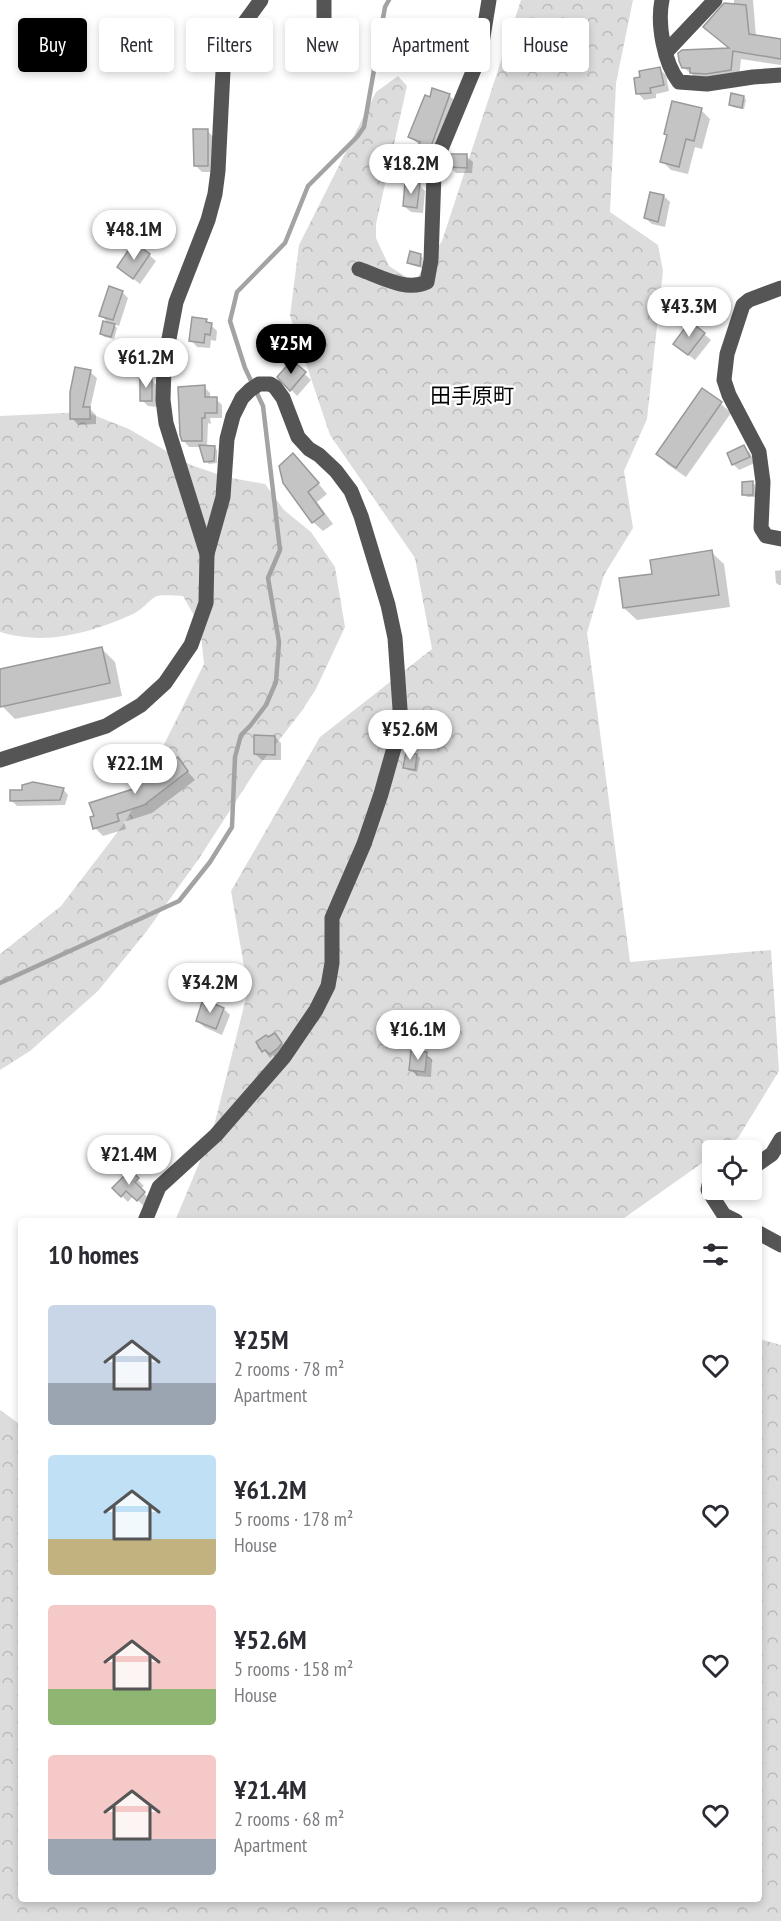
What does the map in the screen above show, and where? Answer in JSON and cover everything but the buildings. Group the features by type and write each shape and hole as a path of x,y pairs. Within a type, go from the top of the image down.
{"street":[{"path":"207,554 166,423 163,400 164,365 176,302 208,220 215,194 224,51 261,0"},
{"path":"324,0 324,18"},
{"path":"359,269 403,285 413,286 427,282 431,260 436,161 480,55 489,0"},
{"path":"662,0 660,20 662,36 672,74 679,82 707,84 781,75"},
{"path":"666,52 715,0"},
{"path":"781,288 749,300 743,305 727,354 724,380 729,395 759,452 763,482 761,528 766,536 781,539"},
{"path":"0,760 106,726 141,705 165,683 191,645 206,603 207,554 223,497 227,439 233,416 242,398 255,387 270,384 275,387 298,437 336,471 351,491 361,516 388,605 398,662 401,723 364,844 332,918 332,963 328,986 316,1010 284,1057 216,1135 159,1187 147,1218"},
{"path":"762,1161 772,1154 781,1139"},
{"path":"714,1200 724,1215 730,1218"},
{"path":"762,1235 781,1245"}],"green space":[{"path":"521,0 633,0 616,83 610,212 658,245 663,271 647,419 624,471 633,528 604,575 587,633 630,962 771,950 779,1071 738,1138 735,1140 702,1140 702,1163 624,1218 176,1218 213,1130 248,990 231,891 320,737 432,649 415,558 330,435 290,316 299,245 376,92 398,76 407,86 376,224 376,238 389,266 414,282 442,241 502,58 502,72 589,72 589,18 515,18"},
{"path":"86,412 129,429 188,464 226,477 265,484 284,510 311,532 335,567 345,627 316,689 301,712 258,767 198,860 146,932 98,991 30,1051 0,1070 0,954 61,906 126,821 204,664 200,626 183,596 155,597 133,614 84,632 35,638 0,632 0,416"},
{"path":"762,1340 781,1345 781,1921 0,1921 0,1410 18,1423 18,1902 762,1902"}],"waterway":[{"path":"0,983 179,901 210,862 232,827 235,757 241,735 266,705 276,682 279,642 268,578 280,550 263,406 245,368 230,321 237,292 285,243 308,186 357,137 364,127 385,7 389,0"}],"district":[{"name":"田手原町","path":"472,395"}]}
